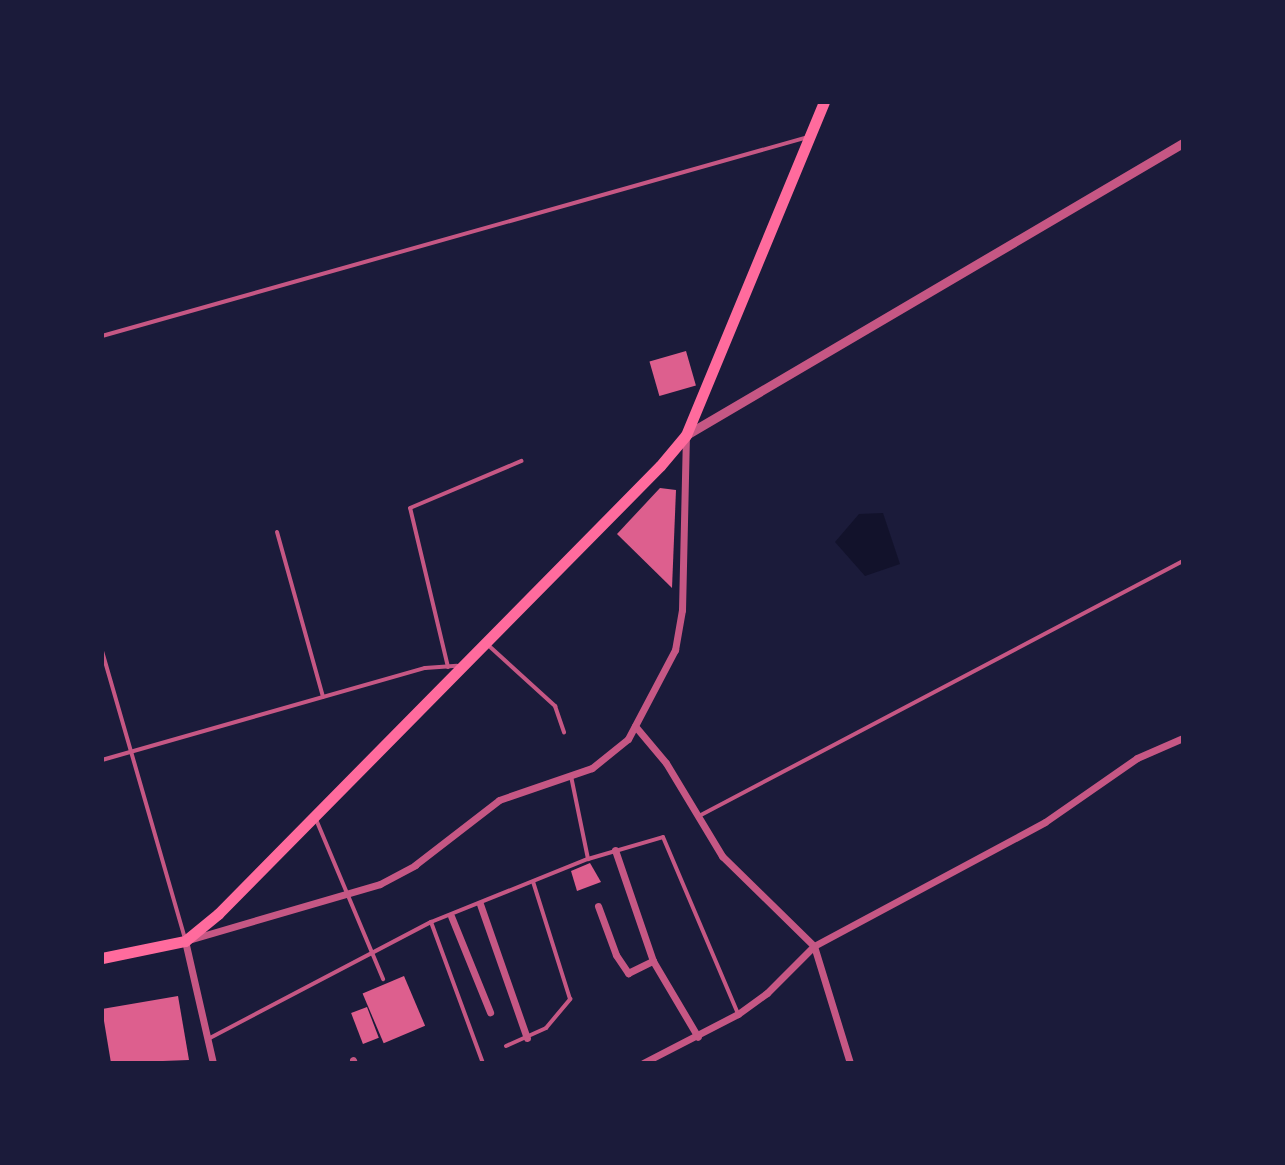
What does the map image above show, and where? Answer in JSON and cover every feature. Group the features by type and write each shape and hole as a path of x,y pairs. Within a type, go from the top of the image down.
{"main road":[{"path":"102,958 185,941 486,644 686,435 824,102"}],"street":[{"path":"213,1063 185,941 347,895 415,865 499,800 605,761 635,726 664,678 682,610 686,435 1183,143"},
{"path":"635,726 699,816 722,856 814,946 850,1063"},
{"path":"643,1063 738,1014 767,993 814,946 1045,822 1137,758 1183,738"},
{"path":"615,850 653,961 698,1037"},
{"path":"480,904 527,1038"},
{"path":"598,906 616,955 628,973 653,961"},
{"path":"451,916 490,1012"}],"lane":[{"path":"102,336 809,137"},
{"path":"448,667 410,508 521,461"},
{"path":"277,532 323,697"},
{"path":"699,816 1183,561"},
{"path":"486,644 555,706 564,732"},
{"path":"102,651 185,941"},
{"path":"102,760 323,697 463,665"},
{"path":"571,776 588,859"},
{"path":"314,815 383,979"},
{"path":"206,1040 370,950 431,922 588,859 663,837 738,1014"},
{"path":"506,1046 527,1038 559,1018 570,999 533,882"},
{"path":"431,922 483,1063"}],"shaded area":[{"path":"883,513 900,564 865,576 835,542 859,514"}],"building":[{"path":"686,351 696,386 659,396 649,361"},
{"path":"660,488 676,490 672,588 617,534"},
{"path":"590,863 601,882 577,891 571,871"},
{"path":"404,976 425,1026 384,1043 363,994"},
{"path":"178,996 189,1060 111,1063 102,1009"},
{"path":"367,1007 379,1038 363,1044 351,1013"}]}
